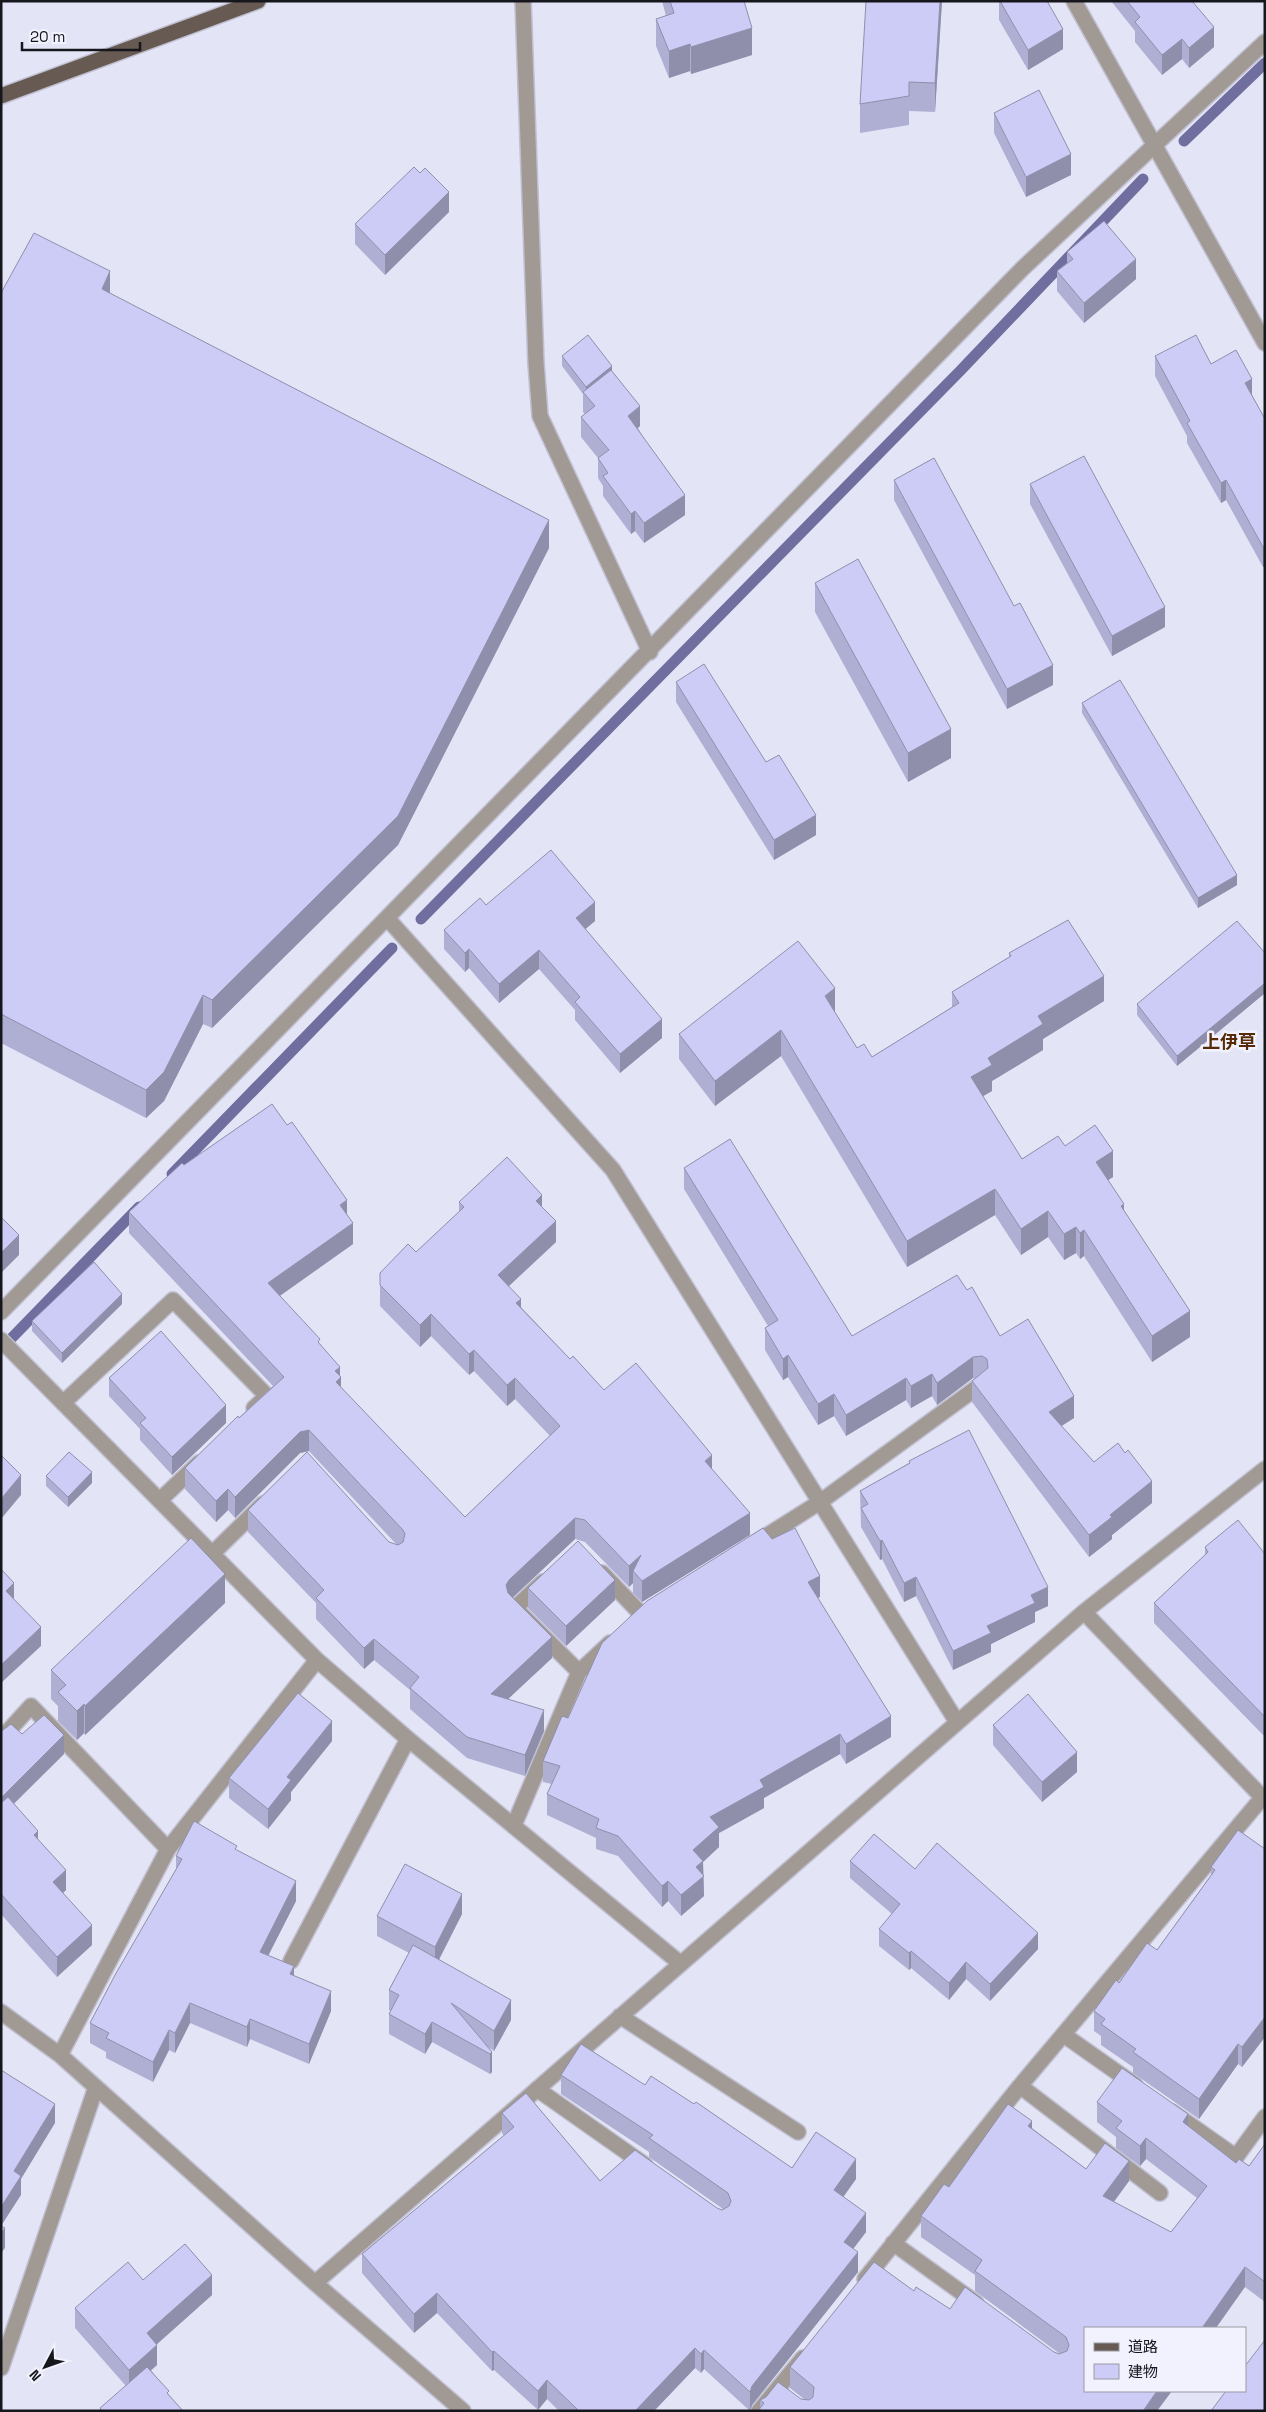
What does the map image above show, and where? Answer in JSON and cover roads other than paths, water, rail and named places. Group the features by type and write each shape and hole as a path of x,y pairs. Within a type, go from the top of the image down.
{"main road":[{"path":"1,96 258,1"}],"street":[{"path":"523,1 536,364 540,416 650,652"},
{"path":"1074,1 1265,343"},
{"path":"1,1312 650,652 1023,268 1265,42"},
{"path":"387,918 614,1170 957,1722"},
{"path":"63,1403 174,1300 267,1396 246,1417"},
{"path":"1,1340 317,1660 408,1739 681,1964"},
{"path":"738,1553 820,1502 979,1386"},
{"path":"160,1500 210,1452"},
{"path":"315,2282 1084,1612 1265,1469"},
{"path":"212,1554 273,1493"},
{"path":"591,1561 641,1614"},
{"path":"550,1575 515,1608 579,1672"},
{"path":"514,1825 579,1672 641,1614 657,1604"},
{"path":"857,2289 1020,2086 1264,1799 1084,1612"},
{"path":"60,2055 168,1849 317,1660"},
{"path":"1,1739 30,1706 168,1849"},
{"path":"291,1961 408,1739"},
{"path":"1,2012 60,2055 463,2411"},
{"path":"620,2016 798,2132"},
{"path":"1064,2035 1236,2157 1265,2117"},
{"path":"1020,2086 1160,2193"},
{"path":"1,2368 96,2087"},
{"path":"537,2089 658,2174"},
{"path":"893,2243 989,2312"},
{"path":"759,2411 814,2344"},
{"path":"777,2390 792,2400"}],"waterway":[{"path":"1184,141 1265,63"},
{"path":"421,919 960,371 1143,179"},
{"path":"172,1174 392,948"},
{"path":"1,1349 139,1207"}],"district":[{"name":"上伊草","path":"1229,1042"}]}
